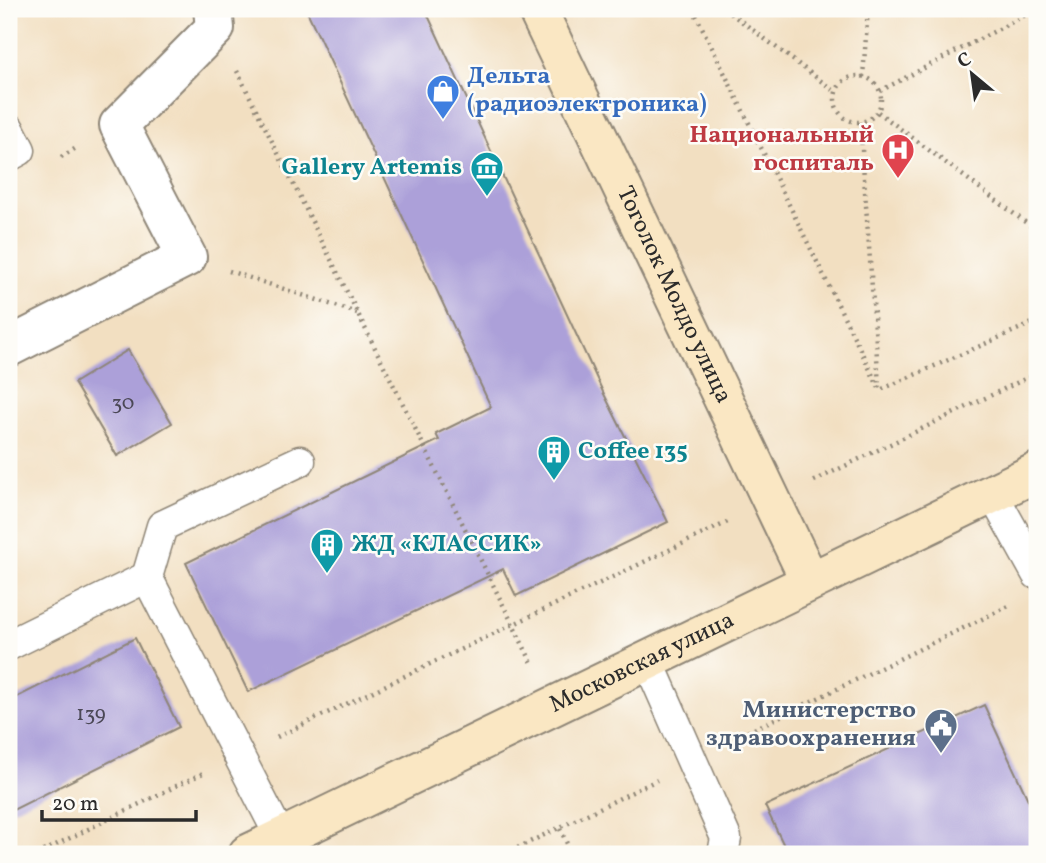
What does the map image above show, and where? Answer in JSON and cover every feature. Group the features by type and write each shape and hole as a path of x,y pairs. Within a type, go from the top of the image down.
{"main road":[{"name":"Тоголок Молдо улица","path":"537,9 810,581"},
{"name":"Московская улица","path":"248,854 1037,472"}],"street":[{"path":"9,347 187,257 119,125 214,18"}],"lane":[{"path":"281,838 241,755 147,577 162,526 300,461"},
{"path":"992,494 1037,574"},
{"path":"9,645 147,577"},
{"path":"648,661 726,838 723,854"}],"path":[{"path":"693,9 880,390"},
{"path":"725,9 837,93"},
{"path":"863,77 868,9"},
{"path":"880,91 1037,9"},
{"path":"214,18 358,314 555,706"},
{"path":"848,79 870,79 880,91 877,113 860,122 849,120 841,114 836,104 837,93 848,79"},
{"path":"877,113 1037,231"},
{"path":"860,122 880,390"},
{"path":"12,145 53,161 119,125"},
{"path":"187,257 358,314"},
{"path":"880,390 1037,321"},
{"path":"37,854 1037,373"},
{"path":"505,854 1015,603"},
{"path":"559,829 572,854"}],"building":[{"path":"306,9 425,9 603,392 668,522 516,596 503,569 248,692 186,563 439,440 436,434 491,407"},
{"path":"128,350 172,423 117,456 74,383"},
{"path":"135,638 179,727 9,812 9,701"},
{"name":"Министерство здравоохранения","path":"984,705 1037,819 1037,854 788,854 765,806"}],"place":[{"name":"Дельта (радиоэлектроника)","path":"443,121"},
{"name":"Национальный госпиталь","path":"898,180"},
{"name":"Gallery Artemis","path":"487,198"},
{"name":"Coffee 135","path":"554,482"},
{"name":"ЖД «КЛАССИК»","path":"327,575"},
{"name":"Министерство здравоохранения","path":"941,755"}]}
